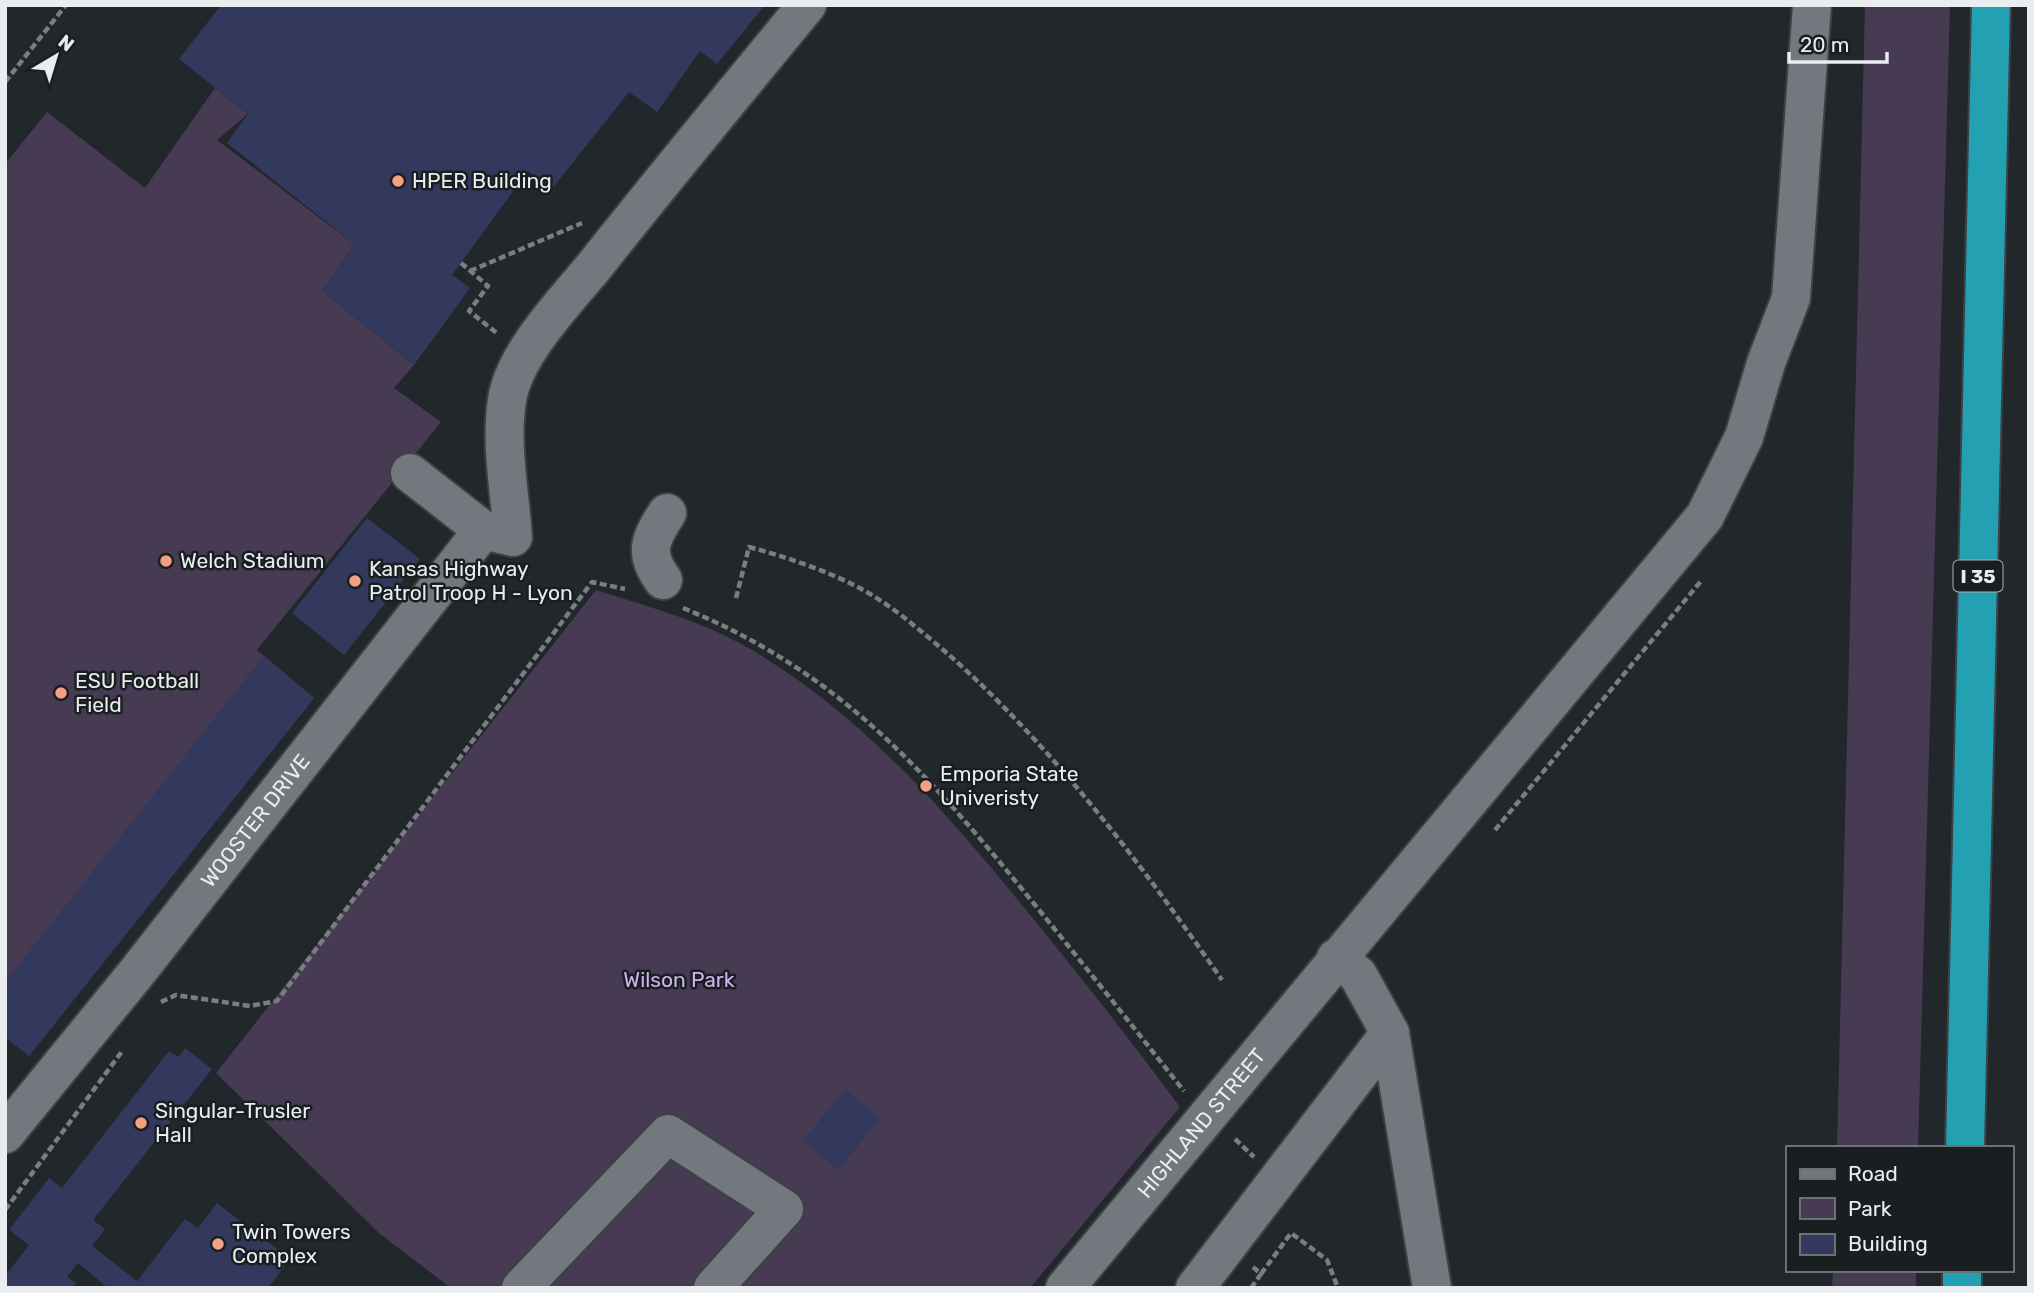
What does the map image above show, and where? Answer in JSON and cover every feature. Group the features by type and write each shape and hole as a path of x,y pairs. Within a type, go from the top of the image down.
{"highway":[{"name":"I 35","path":"1965,1146 1991,5"}],"street":[{"path":"498,534 507,398 526,356 617,237 807,5"},
{"name":"HIGHLAND STREET","path":"1065,1288 1176,1158 1336,958 1705,516 1744,437 1766,363 1791,298 1812,5"},
{"path":"410,473 498,534"},
{"path":"655,591 651,538 667,513"},
{"name":"WOOSTER DRIVE","path":"5,1134 498,534"},
{"path":"1336,958 1358,975 1390,1033 1433,1288"},
{"path":"1195,1288 1390,1033"},
{"path":"521,1288 668,1134 784,1209 713,1288"}],"path":[{"path":"5,82 66,5"},
{"path":"470,271 596,217 617,237"},
{"path":"461,263 488,286 469,311 526,356"},
{"path":"736,598 749,547 863,589 920,630 992,693 1072,783 1171,907 1222,980"},
{"path":"158,1003 176,995 250,1006 277,1001 592,582 655,591 733,628 797,668 854,709 902,751 971,827 1189,1098"},
{"path":"5,1209 126,1047"},
{"path":"1261,1273 1291,1233 1327,1260 1338,1288"}],"green space":[{"path":"1865,5 1950,5 1918,1146 1837,1146"},
{"name":"Welch Stadium","path":"215,88 248,114 217,140 354,244 322,291 414,365 394,388 441,422 257,650 314,698 29,1056 5,1037 5,164 47,112 145,188"},
{"name":"Wilson Park","path":"596,590 691,621 745,646 784,671 857,727 922,790 984,859 1077,972 1180,1107 1030,1288 451,1288 380,1234 216,1073"},
{"path":"1833,1272 1916,1272 1916,1288 1832,1288"}],"building":[{"name":"HPER Building","path":"221,5 765,5 717,64 700,51 657,112 629,92 551,190 528,171 452,275 470,288 414,365 322,291 354,244 227,143 248,114 179,59"},
{"path":"367,518 420,559 344,655 292,613"},
{"path":"263,657 314,698 29,1056 5,1037 5,982"},
{"name":"Singular-Trusler Hall","path":"185,1048 212,1069 93,1220 105,1229 92,1246 137,1281 185,1219 198,1228 217,1203 290,1259 268,1288 108,1288 78,1263 67,1277 76,1283 72,1288 5,1288 5,1276 29,1245 9,1230 49,1178 62,1188 169,1051 178,1057"},
{"path":"845,1089 880,1118 839,1170 803,1141"}],"place":[{"name":"HPER Building","path":"398,181"},
{"name":"Welch Stadium","path":"166,561"},
{"name":"Kansas Highway Patrol Troop H - Lyon","path":"355,581"},
{"name":"ESU Football Field","path":"61,693"},
{"name":"Emporia State Univeristy","path":"926,786"},
{"name":"Singular-Trusler Hall","path":"141,1123"},
{"name":"Twin Towers Complex","path":"218,1244"}]}
